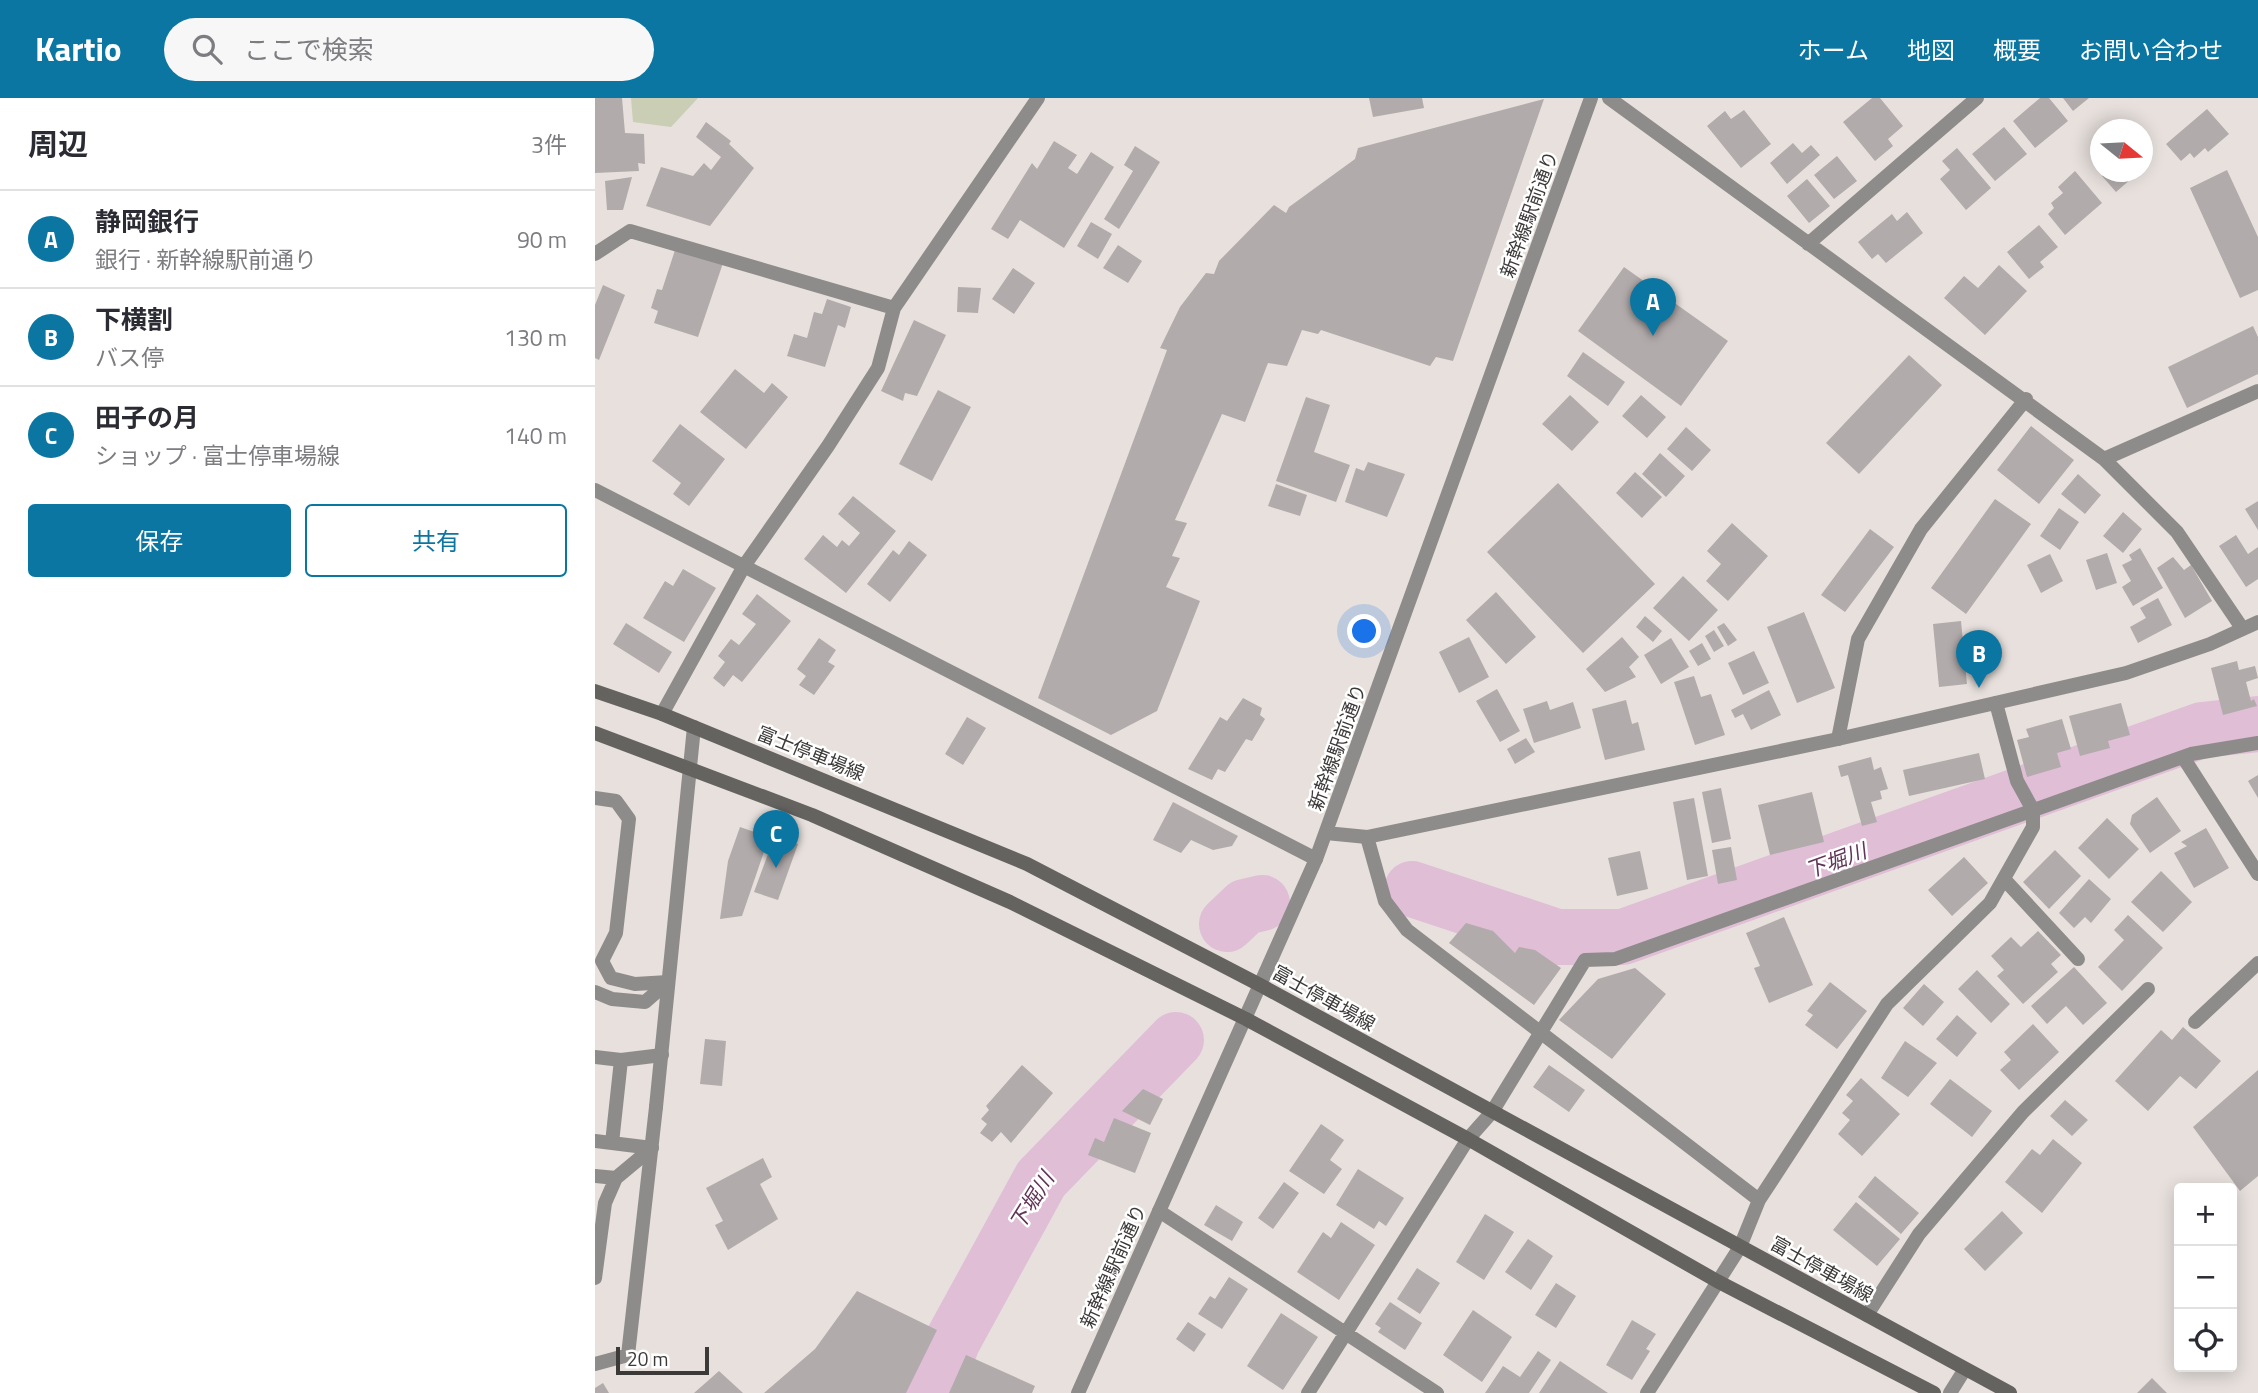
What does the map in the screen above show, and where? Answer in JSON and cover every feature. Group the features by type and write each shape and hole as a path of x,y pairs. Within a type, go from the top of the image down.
{"main road":[{"name":"富士停車場線","path":"595,691 662,713 1027,864 1262,986 2010,1393"},
{"path":"595,733 900,851 1246,1019 1468,1139 1717,1281 1934,1393"}],"street":[{"path":"662,713 744,566 828,446 878,368 894,308 1038,98"},
{"name":"新幹線駅前通り","path":"1078,1393 1262,986 1327,833 1591,98"},
{"path":"1609,98 2026,399 2104,459 2177,532 2242,628"},
{"path":"1808,244 1977,98"},
{"path":"595,254 630,231 894,308"},
{"path":"2104,459 2258,391"},
{"path":"1838,739 1858,639 1921,529 2026,399"},
{"path":"595,490 1316,859"},
{"path":"1327,833 1367,837 1838,739 2126,673 2210,643 2258,622"},
{"path":"1647,1393 1740,1247 1759,1200 1887,1004 1990,903 2033,827 2033,810 2017,781 1996,703"},
{"path":"595,1364 628,1355 652,1148 694,727"},
{"path":"1308,1393 1468,1139 1492,1112 1539,1031 1585,960 1615,959 2183,757 2258,743"},
{"path":"2183,757 2258,874"},
{"path":"595,798 616,801 629,819 616,933 599,964 611,978 635,984 669,982"},
{"path":"1367,837 1385,901 1407,930 1759,1200"},
{"path":"2004,879 2078,959"},
{"path":"2195,1022 2258,963"},
{"path":"595,992 613,999 645,1002 669,982"},
{"path":"1867,1315 1919,1234 2023,1112 2148,989"},
{"path":"595,1057 621,1060 661,1055"},
{"path":"612,1143 621,1060"},
{"path":"595,1141 652,1148"},
{"path":"595,1278 599,1229 605,1203 616,1178 652,1148"},
{"path":"595,1176 616,1178"},
{"path":"1159,1212 1437,1393"},
{"path":"1950,1393 1965,1369"}],"green space":[{"path":"631,98 698,98 671,127 633,122"}],"building":[{"path":"595,98 622,98 625,133 644,134 645,164 638,163 639,171 595,173"},
{"path":"1369,98 1422,98 1424,108 1373,117"},
{"path":"1872,98 1880,98 1903,126 1888,139 1893,146 1875,161 1843,122"},
{"path":"2040,98 2049,98 2068,121 2035,148 2013,121"},
{"path":"2063,98 2089,98 2073,111"},
{"path":"1544,99 1453,361 1436,357 1430,366 1321,330 1318,334 1302,330 1287,366 1268,363 1245,422 1222,414 1175,520 1187,523 1172,556 1180,558 1166,587 1200,601 1157,711 1111,735 1038,698 1167,350 1160,348 1180,307 1206,273 1214,274 1219,261 1274,205 1286,213 1289,207 1355,159 1358,148"},
{"path":"2207,109 2229,134 2208,152 2205,148 2194,158 2190,153 2181,161 2166,144"},
{"path":"1744,110 1771,144 1741,168 1707,126 1725,111 1731,119"},
{"path":"706,122 731,141 729,144 754,168 710,226 646,206 661,167 693,176 704,163 711,170 721,157 696,137"},
{"path":"2004,127 2027,154 1995,181 1972,154"},
{"path":"1054,141 1077,155 1068,168 1077,174 1091,152 1114,167 1064,248 1020,220 1008,239 991,229 1032,163 1037,169"},
{"path":"1793,143 1802,153 1811,145 1820,155 1787,184 1770,163"},
{"path":"1135,146 1160,162 1119,229 1104,219 1133,171 1124,165"},
{"path":"1957,148 1991,188 1966,210 1940,179 1950,170 1942,161"},
{"path":"1837,156 1857,181 1834,199 1814,175"},
{"path":"2227,170 2258,237 2258,290 2240,298 2190,188"},
{"path":"2075,171 2102,203 2065,235 2048,214 2054,208 2051,203 2063,193 2058,187"},
{"path":"632,177 623,210 607,210 605,181"},
{"path":"1807,179 1830,206 1809,223 1787,196"},
{"path":"2107,182 2128,182 2116,192"},
{"path":"1907,212 1923,233 1886,263 1878,254 1872,259 1858,242 1892,214 1897,221"},
{"path":"1091,222 1112,234 1098,259 1077,246"},
{"path":"2039,225 2058,247 2040,262 2044,267 2029,279 2007,252"},
{"path":"1118,245 1142,261 1128,283 1103,268"},
{"path":"676,247 723,263 698,337 654,323 658,311 651,308 657,289 662,290"},
{"path":"1999,265 2027,291 1985,335 1944,298 1964,276 1978,288"},
{"path":"1624,267 1728,341 1681,406 1578,331"},
{"path":"1013,268 1035,283 1014,314 992,299"},
{"path":"603,285 625,295 599,360 595,358 595,305"},
{"path":"958,287 981,288 978,313 957,312"},
{"path":"827,299 851,307 845,328 838,325 825,367 787,356 794,334 807,338 814,312 822,314"},
{"path":"914,320 946,335 917,396 905,393 903,401 881,391"},
{"path":"2253,326 2258,337 2258,374 2187,408 2168,367"},
{"path":"1583,352 1625,382 1608,406 1567,376"},
{"path":"1909,355 1942,385 1859,474 1826,443"},
{"path":"735,369 764,393 772,383 788,397 746,449 700,412"},
{"path":"938,390 971,407 932,481 899,464"},
{"path":"1570,395 1599,422 1572,451 1542,424"},
{"path":"1641,395 1666,417 1647,438 1622,416"},
{"path":"1306,397 1330,405 1314,452 1350,465 1336,502 1276,481"},
{"path":"680,424 725,459 689,506 673,494 681,483 652,461"},
{"path":"2031,426 2074,460 2039,504 1997,470"},
{"path":"1686,427 1711,450 1692,471 1667,449"},
{"path":"1660,453 1685,476 1666,497 1642,474"},
{"path":"1368,462 1405,474 1387,517 1345,502 1356,468 1364,471"},
{"path":"1635,472 1662,497 1642,518 1616,493"},
{"path":"2078,474 2101,495 2085,514 2061,494"},
{"path":"1558,483 1655,584 1583,653 1487,552"},
{"path":"1276,484 1307,495 1300,516 1268,506"},
{"path":"853,496 896,531 846,593 804,559 823,535 837,547 842,540 849,546 860,533 838,514"},
{"path":"1995,499 2031,524 1966,614 1931,588"},
{"path":"2258,501 2258,530 2245,509"},
{"path":"2059,508 2079,522 2060,550 2040,536"},
{"path":"2123,512 2142,529 2123,553 2103,536"},
{"path":"1732,523 1768,556 1728,601 1706,581 1721,564 1707,551"},
{"path":"1870,529 1894,547 1845,612 1821,595"},
{"path":"2236,535 2248,554 2258,547 2258,579 2246,587 2219,546"},
{"path":"909,541 927,555 890,602 867,584 893,550 899,555"},
{"path":"2140,548 2163,588 2133,606 2122,587 2131,581 2122,565 2132,560 2129,555"},
{"path":"2107,553 2117,583 2096,590 2086,560"},
{"path":"2050,554 2063,581 2041,593 2027,565"},
{"path":"2173,557 2184,570 2191,565 2212,601 2185,618 2157,568"},
{"path":"683,569 716,588 684,642 643,618 665,581 673,586"},
{"path":"1683,576 1718,610 1689,641 1653,608"},
{"path":"1496,592 1536,637 1506,664 1466,620"},
{"path":"757,594 791,621 742,682 733,675 724,687 713,678 725,662 718,656 731,639 739,645 756,624 742,614"},
{"path":"2158,598 2172,625 2138,643 2130,627 2146,618 2140,608"},
{"path":"1804,612 1835,688 1797,703 1767,627"},
{"path":"1645,616 1662,631 1653,642 1636,627"},
{"path":"1961,621 1967,684 1939,687 1933,624"},
{"path":"626,623 672,652 659,673 613,644"},
{"path":"1724,623 1737,640 1728,646 1717,627"},
{"path":"1714,630 1724,646 1714,652 1705,636"},
{"path":"1469,637 1489,677 1459,693 1439,652"},
{"path":"1622,637 1639,657 1629,667 1636,677 1605,692 1586,669"},
{"path":"819,638 836,650 828,662 835,666 814,695 799,685 806,676 797,669"},
{"path":"1671,638 1689,667 1661,684 1644,655"},
{"path":"1702,643 1711,659 1698,666 1689,651"},
{"path":"1754,651 1769,683 1743,695 1728,663"},
{"path":"2237,661 2239,670 2255,666 2258,678 2246,682 2251,701 2254,699 2257,706 2223,715 2211,668"},
{"path":"1694,676 1701,697 1711,694 1725,735 1695,745 1674,682"},
{"path":"1497,689 1520,731 1500,742 1476,701"},
{"path":"1769,690 1781,715 1751,730 1743,714 1735,718 1731,710"},
{"path":"1243,698 1262,708 1260,715 1265,719 1252,741 1246,739 1225,772 1218,769 1212,780 1188,769 1220,717 1227,721"},
{"path":"1626,700 1632,724 1638,722 1645,750 1605,760 1592,709"},
{"path":"1547,701 1550,710 1573,702 1581,728 1534,743 1523,709"},
{"path":"2121,703 2130,735 2108,741 2110,748 2080,756 2069,716"},
{"path":"967,717 986,728 963,765 945,754"},
{"path":"2062,719 2071,749 2057,753 2061,767 2027,777 2017,740 2029,737 2026,729"},
{"path":"1526,738 1535,752 1515,764 1507,749"},
{"path":"1979,753 1985,779 1909,796 1903,770"},
{"path":"1871,757 1874,770 1881,767 1888,789 1880,791 1882,799 1871,802 1877,822 1862,826 1848,775 1841,777 1838,766"},
{"path":"2258,775 2258,798 2248,781"},
{"path":"1721,788 1731,839 1712,843 1702,792"},
{"path":"1812,792 1824,842 1770,855 1758,805"},
{"path":"2157,797 2181,831 2150,853 2130,824 2132,815"},
{"path":"1694,798 1708,876 1687,880 1673,802"},
{"path":"1173,802 1238,836 1232,846 1213,850 1191,840 1181,853 1153,840"},
{"path":"2107,818 2139,849 2109,879 2078,848"},
{"path":"740,827 769,837 742,916 720,919 728,861"},
{"path":"2206,828 2229,868 2194,888 2174,853 2187,846 2181,842"},
{"path":"775,835 798,844 778,900 754,892"},
{"path":"1731,847 1737,880 1718,884 1712,850"},
{"path":"2055,850 2081,876 2049,909 2023,882"},
{"path":"1640,851 1648,889 1617,896 1608,858"},
{"path":"1964,857 1988,883 1952,916 1928,890"},
{"path":"2161,871 2192,902 2163,932 2131,902"},
{"path":"2089,879 2111,899 2091,923 2085,917 2074,928 2059,913"},
{"path":"2128,915 2163,948 2122,991 2098,967 2124,940 2114,930"},
{"path":"1784,917 1813,985 1769,1003 1754,968 1760,966 1746,933"},
{"path":"1466,923 1493,931 1515,953 1519,947 1535,950 1561,968 1534,1005 1449,943"},
{"path":"2038,931 2061,955 2051,964 2058,972 2023,1004 1997,976 2004,970 1991,956 2011,937 2021,947"},
{"path":"2074,967 2107,1003 2083,1025 2066,1006 2047,1024 2031,1006"},
{"path":"1635,968 1666,994 1612,1059 1559,1020 1598,979"},
{"path":"1977,970 2010,1004 1991,1023 1958,989"},
{"path":"1830,982 1867,1011 1837,1049 1805,1025 1813,1015 1807,1011"},
{"path":"1924,984 1944,1002 1923,1026 1903,1008"},
{"path":"1957,1015 1977,1033 1957,1057 1936,1039"},
{"path":"2033,1024 2059,1052 2019,1090 2000,1070 2011,1060 2004,1052"},
{"path":"2183,1027 2221,1061 2196,1089 2180,1076 2148,1111 2115,1081 2161,1030 2172,1040"},
{"path":"705,1039 726,1041 722,1086 700,1084"},
{"path":"1905,1041 1937,1063 1908,1097 1881,1078"},
{"path":"1022,1065 1053,1093 1011,1143 1001,1132 992,1142 980,1133 987,1124 981,1119 989,1110 986,1106"},
{"path":"1549,1065 1585,1090 1569,1112 1533,1087"},
{"path":"2258,1070 2258,1176 2240,1191 2237,1183 2234,1183 2193,1127"},
{"path":"1861,1078 1900,1114 1862,1156 1838,1134 1850,1120 1842,1113 1853,1101 1846,1095"},
{"path":"1950,1079 1992,1111 1972,1137 1930,1104"},
{"path":"1143,1089 1163,1099 1150,1125 1122,1111"},
{"path":"2065,1100 2088,1120 2072,1136 2050,1116"},
{"path":"1114,1118 1151,1133 1135,1173 1088,1155 1095,1138 1104,1142"},
{"path":"1321,1124 1344,1140 1330,1160 1342,1169 1324,1194 1289,1171"},
{"path":"2053,1139 2082,1163 2042,1213 2005,1182 2032,1149 2040,1155"},
{"path":"763,1158 772,1177 760,1184 778,1219 728,1250 715,1225 723,1221 706,1188"},
{"path":"1358,1169 1404,1198 1386,1226 1379,1221 1374,1229 1336,1205"},
{"path":"1875,1176 1919,1213 1901,1234 1858,1197"},
{"path":"1284,1182 1299,1193 1273,1229 1258,1218"},
{"path":"1856,1202 1900,1239 1877,1266 1833,1230"},
{"path":"1216,1205 1243,1222 1232,1241 1204,1225"},
{"path":"2002,1211 2023,1233 1985,1271 1964,1249"},
{"path":"1485,1214 1514,1232 1484,1280 1456,1262"},
{"path":"1341,1222 1375,1245 1339,1300 1297,1272 1323,1232 1331,1238"},
{"path":"1528,1239 1553,1256 1531,1290 1505,1272"},
{"path":"1417,1268 1440,1283 1420,1314 1397,1299"},
{"path":"1229,1277 1248,1289 1222,1329 1198,1314 1210,1296 1215,1299"},
{"path":"1556,1283 1576,1296 1556,1328 1535,1315"},
{"path":"857,1291 937,1330 906,1393 764,1393 815,1349"},
{"path":"1390,1302 1422,1323 1405,1350 1378,1332 1381,1328 1375,1324"},
{"path":"1473,1310 1512,1337 1482,1382 1443,1355"},
{"path":"1281,1313 1318,1337 1283,1390 1247,1366"},
{"path":"1632,1320 1656,1334 1646,1349 1650,1351 1632,1380 1606,1365"},
{"path":"1188,1322 1206,1334 1194,1352 1176,1339"},
{"path":"1538,1351 1551,1360 1529,1393 1485,1393 1503,1366 1520,1377"},
{"path":"966,1355 1035,1386 1032,1393 949,1393"},
{"path":"1560,1361 1608,1393 1539,1393"},
{"path":"719,1371 743,1393 694,1393"},
{"path":"2152,1378 2167,1393 2137,1393"},
{"path":"603,1383 609,1393 595,1393 595,1388"}],"waterway":[{"name":"下堀川","path":"1412,889 1557,937 1623,937 2202,730 2258,724"},
{"name":"下堀川","path":"1227,924 1245,907 1262,903"},
{"name":"下堀川","path":"932,1393 953,1340 1041,1179 1176,1040"}],"place":[{"name":"静岡銀行","path":"1653,336"},
{"name":"下横割","path":"1979,688"},
{"name":"田子の月","path":"776,868"}]}
